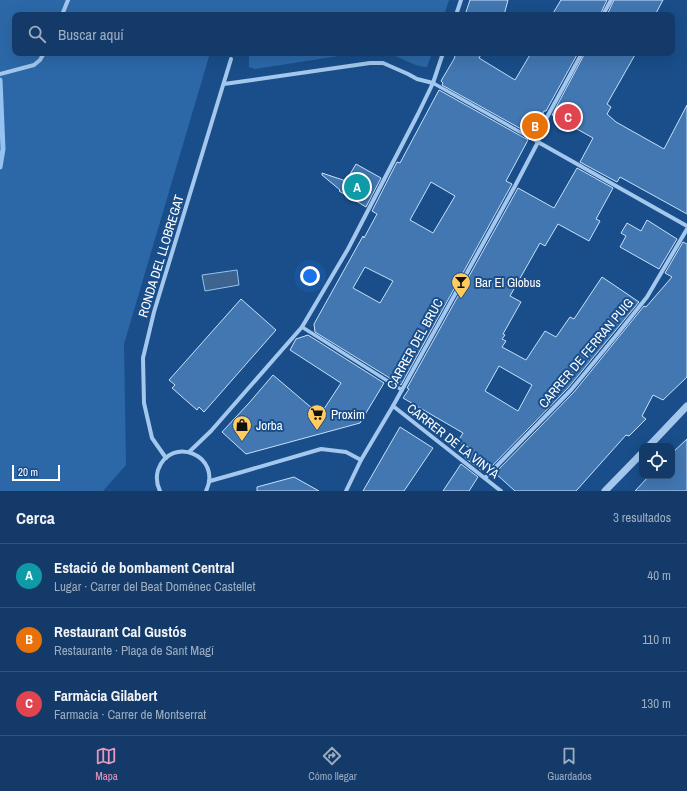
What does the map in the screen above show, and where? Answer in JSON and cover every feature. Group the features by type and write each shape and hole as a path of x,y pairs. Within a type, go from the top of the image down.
{"street":[{"path":"63,12 68,0"},
{"path":"457,12 461,0"},
{"path":"605,12 611,0"},
{"path":"0,74 34,65 42,56"},
{"path":"189,452 211,430 302,327 348,249 418,114 433,83 442,56"},
{"name":"CARRER DEL BRUC","path":"346,491 361,460 402,390 515,186 538,142 540,130 580,56"},
{"name":"RONDA DEL LLOBREGAT","path":"166,458 152,438 144,403 143,358 154,312 231,59"},
{"path":"224,84 370,63 383,63 408,74 417,80 433,83 687,226"},
{"name":"CARRER DE FERRAN PUIG","path":"485,478 571,390 619,332 647,297 687,229"},
{"path":"302,327 402,390"},
{"name":"CARRER DE LA VINYA","path":"393,406 501,491"},
{"path":"652,443 687,406"},
{"path":"210,481 321,449 346,452 361,460"},
{"path":"160,491 157,480 161,464 166,458 177,452 189,452 198,456 205,462 209,471 210,481 206,491"},
{"path":"605,491 639,456"}],"shaded area":[{"path":"0,0 449,0 445,12 12,12 12,56 209,56 124,344 126,465 103,491 0,491"},
{"path":"249,56 339,56 255,69 249,67"},
{"path":"396,56 431,56 427,67 422,67"},
{"path":"237,270 239,285 205,291 202,275"}],"building":[{"path":"470,0 508,0 505,12 466,12"},
{"path":"561,0 607,0 601,12 554,12"},
{"path":"614,0 663,0 657,12 608,12"},
{"path":"455,56 480,56 479,58 515,80 529,56 576,56 546,111 544,111 532,135 442,85 443,83 441,81"},
{"path":"583,56 634,56 607,104 611,107 607,114 616,122 664,149 687,105 687,214 620,177 617,182 580,162 593,138 552,115"},
{"path":"439,90 528,140 506,181 512,184 401,385 315,332 314,324 363,236 364,238 377,214 372,211 397,162 400,163","holes":["431,182 455,196 433,233 410,220","365,267 393,281 380,303 353,288"]},
{"path":"356,164 381,178 366,207 339,191 340,190 322,175 322,173 346,181"},
{"path":"577,168 613,188 596,219 600,221 589,241 558,224 545,246 540,243 510,296 521,302 503,334 505,335 502,339 506,341 502,347 526,360 545,331 556,337 570,317 574,319 602,277 639,302 568,388 490,468 486,465 482,471 465,458 471,449 458,441 463,433 403,398 409,389 407,388 518,188 554,208","holes":["499,366 532,385 518,411 485,391"]},
{"path":"647,220 677,239 659,269 620,247 626,236 621,233 627,223 641,231"},
{"path":"683,242 687,244 687,377 663,400 653,395 642,416 646,419 629,436 626,435 576,491 515,491 495,473 574,392 644,306 646,307 672,277 665,273"},
{"path":"241,299 276,330 204,412 199,407 197,410 172,388 175,385 169,380"},
{"path":"308,335 384,383 360,423 246,454 222,432 273,375 320,415 341,383 290,350 296,339"},
{"path":"400,427 433,448 404,491 363,491"},
{"path":"687,439 687,491 635,491 646,479 675,479 675,450"},
{"path":"461,464 478,477 469,491 443,491"},
{"path":"294,477 319,491 257,491 257,487"}],"waterway":[{"path":"0,80 3,149 0,167"}],"place":[{"name":"Farmàcia Gilabert","path":"568,117"},
{"name":"Restaurant Cal Gustós","path":"535,126"},
{"name":"Estació de bombament Central","path":"357,187"},
{"name":"Bar El Globus","path":"461,299"},
{"name":"Proxim","path":"317,431"},
{"name":"Jorba","path":"242,442"}]}
